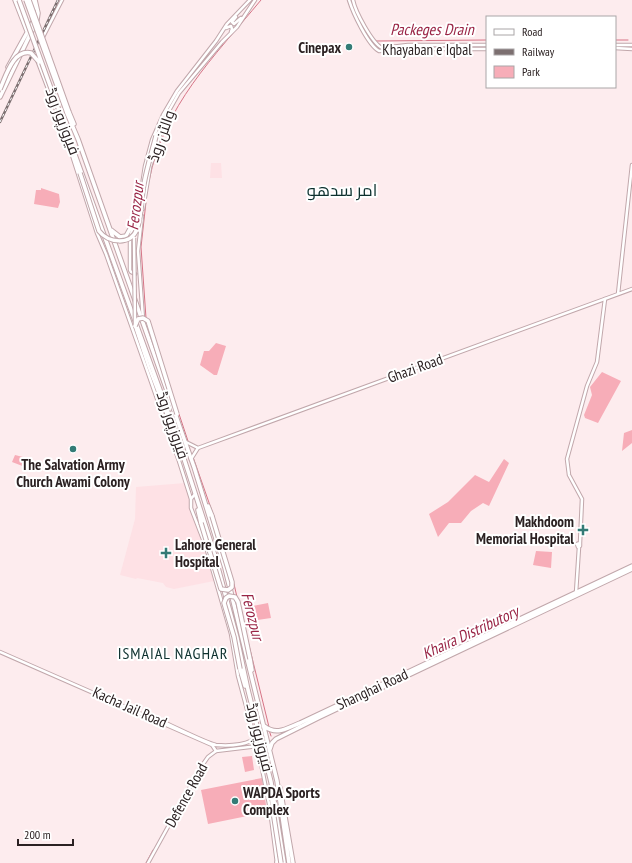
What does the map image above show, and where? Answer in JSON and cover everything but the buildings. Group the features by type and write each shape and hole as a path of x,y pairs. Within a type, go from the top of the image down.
{"main road":[{"path":"15,0 27,31"},
{"name":"فیروزپور روڈ","path":"20,0 64,127 74,147 177,437 224,587 271,782 282,852 280,863"},
{"name":"فیروزپور روڈ","path":"26,0 78,139 202,494 227,578 270,750 277,781 289,863"},
{"path":"29,0 68,113"},
{"path":"0,84 22,39 35,18 34,0"},
{"path":"0,97 36,20 38,13 34,0"},
{"path":"62,0 35,53 64,127 97,233 106,254 180,461 191,499 191,508 201,523 221,589 228,590 232,587 232,582 212,516 202,494"},
{"name":"والٹن روڈ","path":"177,437 168,419 135,326 134,238 136,218 145,166 152,140 163,115 177,91 220,37 228,22 250,0"},
{"name":"والٹن روڈ","path":"143,324 138,251 145,194 160,131 166,116 179,93 225,38 237,27 255,0"},
{"name":"Khayaban e Iqbal","path":"349,0 373,47 383,52 404,49 486,49"},
{"path":"353,0 354,9 375,43 382,48 408,46 486,46"},
{"path":"244,7 232,21 234,24 237,24 250,7"},
{"path":"22,39 24,22"},
{"path":"220,37 227,26 231,26 232,29 225,38"},
{"path":"616,45 632,45"},
{"path":"616,48 632,49"},
{"path":"0,89 16,57 25,52 31,53 36,57 48,81"},
{"path":"74,147 80,173 99,231 106,238 115,240 127,239 132,237 138,229 144,184 156,136 160,131"},
{"path":"618,294 632,165"},
{"path":"110,229 117,236 123,237 128,234 136,218"},
{"path":"133,224 130,239 130,271 133,274 137,272 136,253 138,251"},
{"name":"Ghazi Road","path":"198,448 632,289"},
{"path":"576,594 582,499 569,475 567,459 587,386 597,362 604,299"},
{"path":"135,326 138,319 143,318 148,321 183,436"},
{"path":"185,442 198,448 191,459"},
{"path":"191,499 195,494"},
{"path":"196,499 197,518 231,634 238,676 252,728 253,741 258,750 280,863"},
{"name":"Shanghai Road","path":"270,750 272,742 276,739 632,566"},
{"name":"Shanghai Road","path":"264,725 272,731 283,730 632,569"},
{"path":"248,690 243,681 234,637 224,603 226,598 229,596 235,597 238,602 252,676"},
{"path":"0,652 212,745 216,751"},
{"name":"Kacha Jail Road","path":"0,652 215,745 241,744 253,741"},
{"path":"253,741 259,733"},
{"name":"Defence Road","path":"148,863 208,757 216,751 255,746 262,747"},
{"path":"260,759 266,761"},
{"path":"277,781 280,787 293,863"},
{"path":"271,782 273,811 280,863"},
{"path":"280,863 282,852"}],"shaded area":[{"path":"211,163 221,163 222,178 210,178"},
{"name":"Lahore General Hospital","path":"185,483 214,581 174,589 166,587 163,583 120,575 135,519 136,487"}],"green space":[{"path":"41,188 59,194 60,202 58,208 34,204 36,190 41,190"},
{"path":"216,343 226,346 217,375 214,375 200,365 204,351 209,351"},
{"path":"602,372 621,381 598,423 585,418 584,415 592,395 590,387"},
{"path":"632,430 632,443 622,451 624,433"},
{"path":"15,455 27,458 25,467 12,462"},
{"path":"504,459 509,463 489,506 483,503 471,511 461,523 449,523 438,537 429,514 448,502 475,475 489,482"},
{"path":"536,551 552,552 551,568 533,565"},
{"path":"268,603 271,618 250,621 249,614 253,613 252,606"},
{"path":"252,756 254,770 245,772 242,757"},
{"name":"WAPDA Sports Complex","path":"262,778 267,812 208,824 201,790"}],"waterway":[{"name":"Ferozpur","path":"149,181 156,154 166,129 178,106 208,63 261,0"},
{"name":"Packeges Drain","path":"376,41 486,40"},
{"name":"Packeges Drain","path":"616,40 628,40"},
{"name":"Ferozpur","path":"146,202 141,247 146,318"},
{"name":"Ferozpur","path":"179,414 188,441"},
{"name":"Ferozpur","path":"193,457 213,514"},
{"name":"Ferozpur","path":"234,584 237,597"},
{"name":"Ferozpur","path":"245,629 269,727"},
{"name":"Ferozpur","path":"269,730 271,736"},
{"name":"Khaira Distributory","path":"146,863 153,850"}],"railway":[{"path":"0,122 58,0"}],"place":[{"name":"Cinepax","path":"349,47"},
{"name":"The Salvation Army Church Awami Colony","path":"73,449"},
{"name":"Makhdoom Memorial Hospital","path":"583,530"},
{"name":"Lahore General Hospital","path":"166,553"},
{"name":"WAPDA Sports Complex","path":"235,801"}],"district":[{"name":"امر سدھو","path":"342,190"},
{"name":"ISMAIAL NAGHAR","path":"173,653"}]}
